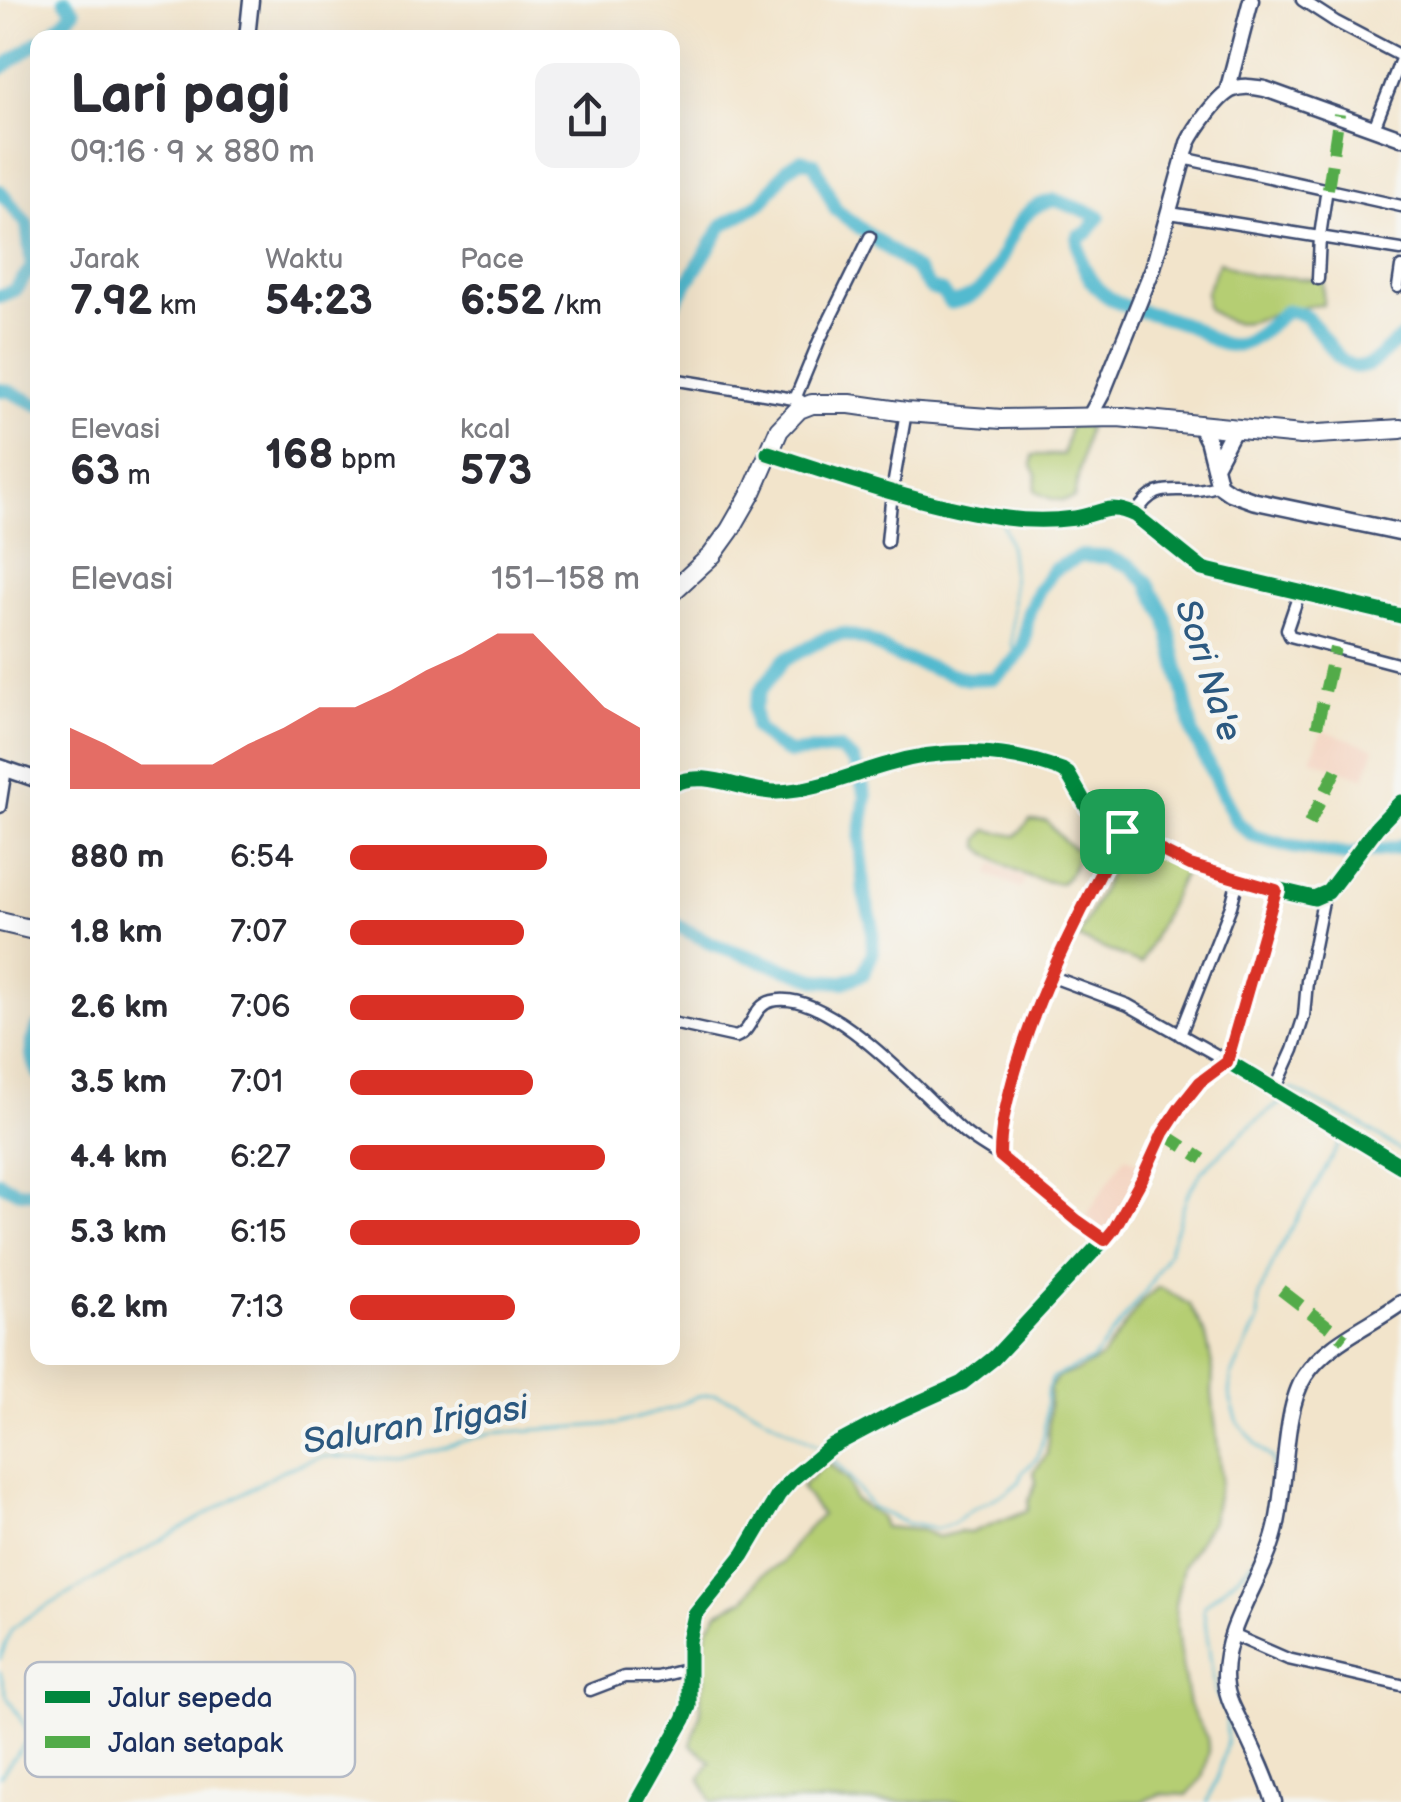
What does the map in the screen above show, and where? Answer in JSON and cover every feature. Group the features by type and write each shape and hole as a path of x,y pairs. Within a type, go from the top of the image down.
{"highway":[{"path":"680,585 712,555 730,530 796,404 850,404 1002,419 1118,417 1301,435 1401,429"},
{"path":"0,922 30,926"}],"main road":[{"path":"248,30 250,0"},
{"path":"1090,416 1141,300 1194,131 1227,92 1251,0"},
{"path":"1227,92 1265,88 1401,138"},
{"path":"1102,394 1118,417"},
{"path":"1200,425 1219,485 1238,496 1401,532"},
{"path":"1215,466 1234,429"},
{"path":"3,768 30,777"},
{"path":"637,1802 687,1713 688,1641 695,1615 729,1575 779,1494 829,1448 936,1396 994,1358 1114,1229 1163,1133 1200,1082 1227,1062 1401,1166"},
{"path":"1274,1802 1267,1778 1229,1700 1225,1672 1232,1635 1274,1536 1292,1407 1303,1379 1345,1338 1401,1302"}],"street":[{"path":"1302,0 1401,58 1374,128"},
{"path":"1183,158 1401,206"},
{"path":"1318,279 1327,188"},
{"path":"1170,213 1401,250"},
{"path":"680,381 796,404 819,341 870,237"},
{"path":"1398,288 1401,267"},
{"path":"887,542 906,412"},
{"path":"768,453 892,492 1008,518 1074,518 1116,509 1135,515 1202,570 1401,616"},
{"path":"1135,515 1143,501 1155,492 1219,485"},
{"path":"1299,594 1288,629 1290,636 1401,664"},
{"path":"680,782 694,778 774,792 815,786 893,762 993,752 1047,764 1068,774 1087,808 1122,831 1190,865 1306,897 1324,896"},
{"path":"0,807 3,768"},
{"path":"1276,1090 1304,1016 1324,896 1401,802"},
{"path":"1000,1156 1002,1124 1020,1055 1050,976 1122,831"},
{"path":"1180,1036 1238,880"},
{"path":"1050,976 1128,1005 1227,1062 1276,890"},
{"path":"680,1024 736,1036 746,1032 758,1010 772,1001 816,1007 864,1040 964,1132 1105,1240"},
{"path":"1232,1635 1288,1659 1401,1685"},
{"path":"590,1690 624,1677 657,1677 688,1669"}],"shaded area":[{"path":"1322,730 1375,748 1365,778 1311,759"},
{"path":"993,864 1025,879 1021,889 988,874"},
{"path":"1125,1156 1147,1166 1106,1235 1086,1216"}],"green space":[{"path":"1219,262 1250,275 1323,280 1323,305 1287,310 1243,323 1217,316 1207,308 1206,292"},
{"path":"1070,425 1088,426 1074,498 1054,499 1035,490 1033,455 1063,455"},
{"path":"1030,820 1047,821 1077,850 1072,868 1061,883 1017,872 980,847 979,840 987,830 1016,836"},
{"path":"1126,840 1187,866 1141,964 1078,938"},
{"path":"1157,1288 1190,1305 1206,1336 1213,1369 1221,1477 1212,1520 1183,1566 1175,1605 1189,1705 1207,1738 1209,1751 1202,1778 1187,1795 1161,1794 1140,1802 712,1802 700,1778 711,1761 691,1745 705,1677 701,1663 704,1640 718,1612 745,1599 762,1575 782,1563 821,1515 801,1487 827,1462 848,1481 854,1499 880,1517 884,1527 922,1530 938,1537 970,1533 1028,1510 1036,1482 1034,1472 1047,1454 1050,1388 1058,1376 1102,1357 1143,1300"}],"waterway":[{"path":"54,30 74,11 65,0"},
{"path":"0,69 30,48"},
{"path":"680,294 723,225 762,202 788,168 801,160 814,163 836,210 916,270 930,288 942,292 951,303 982,288 1020,221 1035,207 1055,200 1099,216 1087,233 1078,236 1081,259 1098,289 1124,305 1187,325 1216,342 1236,345 1250,340 1287,311 1310,321 1349,365 1359,367 1374,362 1401,338"},
{"path":"0,191 27,224 30,250"},
{"path":"0,296 15,290 30,270"},
{"path":"0,390 30,401"},
{"path":"1001,521 1012,565 1012,646 1019,654"},
{"name":"Sori Na'e","path":"680,927 713,944 818,980 844,982 863,974 873,952 872,922 864,894 860,839 866,796 854,761 839,749 789,753 774,744 756,728 754,709 760,691 784,660 826,638 843,634 967,679 994,678 1019,654 1038,591 1053,570 1081,556 1107,557 1130,566 1147,582 1166,617 1193,734 1236,821 1253,836 1292,847 1346,855 1401,846"},
{"path":"1291,1091 1359,1123 1401,1151"},
{"name":"Saluran Irigasi","path":"832,1459 872,1508 906,1523 936,1529 1007,1492 1038,1457 1047,1391 1053,1377 1092,1360 1147,1289 1168,1253 1188,1193 1202,1171 1283,1101"},
{"path":"1274,1494 1272,1459 1238,1422 1229,1394 1231,1377 1258,1321 1259,1295 1278,1252 1343,1138"},
{"path":"0,1182 18,1191 30,1191"},
{"name":"Saluran Irigasi","path":"0,1659 11,1630 25,1619 281,1471 323,1456 397,1460 491,1433 618,1424 698,1396 715,1394 737,1401 822,1448"},
{"path":"1207,1802 1227,1741 1226,1713 1215,1691 1203,1607 1253,1562 1265,1540"},
{"name":"Saluran Irigasi","path":"0,1672 7,1697 25,1726"},
{"name":"Saluran Irigasi","path":"0,1776 25,1744"}],"marked path":[{"path":"1328,189 1339,114"},
{"path":"1317,727 1335,648"},
{"path":"1309,824 1336,770"},
{"path":"1163,1133 1203,1159"},
{"path":"1281,1290 1345,1339"}],"cycle path":[{"path":"768,453 915,499 1006,518 1058,520 1111,509 1125,511 1202,569 1401,616"},
{"path":"680,782 711,780 764,791 791,791 932,755 998,754 1062,770 1087,807 1146,844 1191,865 1314,898 1328,892 1401,802"},
{"path":"637,1802 689,1706 689,1641 695,1615 743,1555 779,1494 829,1448 962,1383 994,1358 1114,1229 1163,1133 1200,1082 1227,1061 1401,1166"}],"route":[{"path":"1122,831 1190,865 1276,890 1227,1062 1210,1072 1180,1107 1105,1240 1000,1156 1000,1138 1031,1020 1122,831"}]}
